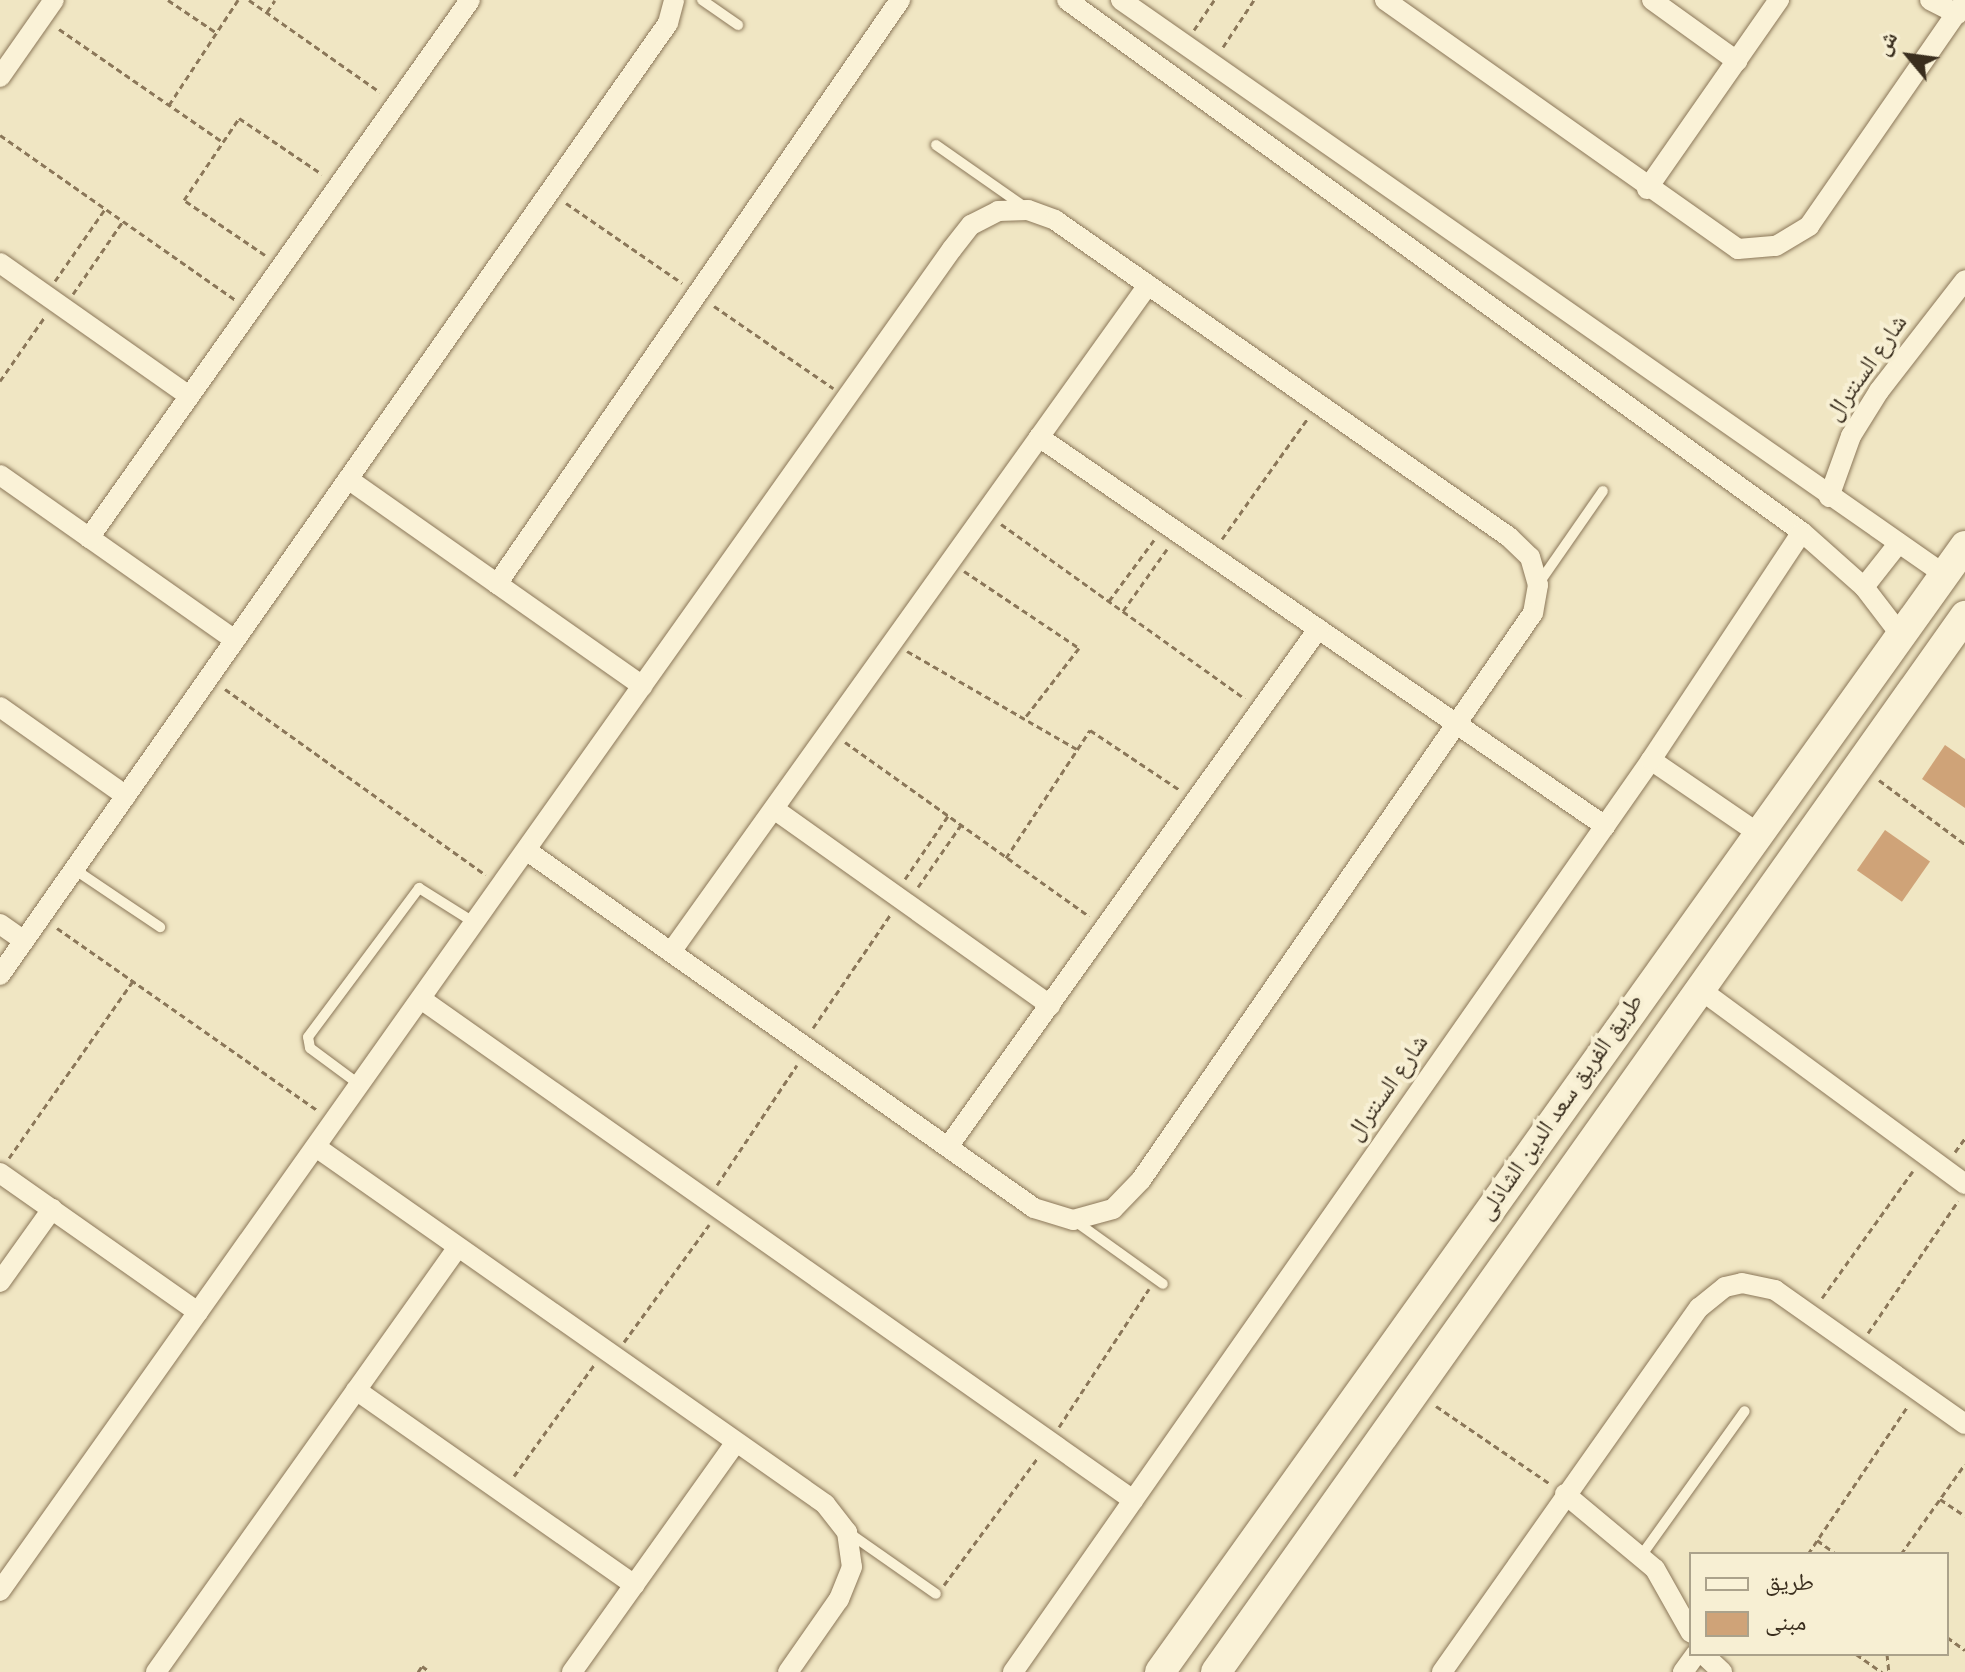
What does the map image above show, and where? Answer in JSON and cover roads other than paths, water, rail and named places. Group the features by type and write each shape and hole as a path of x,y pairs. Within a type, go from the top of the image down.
{"street":[{"path":"0,77 54,0"},
{"path":"0,975 668,23 674,0"},
{"path":"497,584 900,0"},
{"path":"1067,0 1802,532 1864,587 1900,634"},
{"path":"1121,0 1829,497 1945,575"},
{"path":"1385,0 1647,189 1738,249 1776,246 1809,226 1856,167 1961,7 1930,0"},
{"path":"1652,0 1737,61"},
{"path":"1647,189 1779,0"},
{"path":"89,538 397,104 461,3"},
{"path":"0,1591 502,886 526,850 962,237 998,211 1028,210 1055,220 1509,537 1530,557 1538,585 1533,613 1141,1180 1113,1209 1073,1220 1034,1208 526,850"},
{"path":"0,263 189,396"},
{"name":"شارع السنترال","path":"1829,497 1851,436 1879,391 1965,280"},
{"path":"671,952 1148,285"},
{"path":"1039,437 1605,826"},
{"path":"0,475 235,640"},
{"path":"348,479 643,686"},
{"name":"شارع السنترال","path":"1013,1672 1651,760 1802,532"},
{"path":"1864,587 1898,544"},
{"name":"طريق الفريق سعد الدين الشاذلى","path":"1160,1672 1965,546"},
{"name":"طريق الفريق سعد الدين الشاذلى","path":"1216,1672 1965,616"},
{"path":"948,1147 1318,629"},
{"path":"0,707 126,796"},
{"path":"1651,760 1758,833"},
{"path":"774,809 1050,1005"},
{"path":"0,924 24,941"},
{"path":"1701,990 1965,1184"},
{"path":"421,999 1133,1500"},
{"path":"316,1147 825,1504 847,1532 852,1567 839,1599 788,1672"},
{"path":"0,1172 198,1312"},
{"path":"0,1282 52,1209"},
{"path":"156,1672 458,1247"},
{"path":"1452,1262 1445,1282 1451,1297 1468,1306 1486,1293"},
{"path":"1442,1672 1565,1494 1710,1296 1725,1287 1759,1284 1810,1314 1965,1424"},
{"path":"1404,1329 1415,1324 1434,1330 1443,1347 1436,1363"},
{"path":"356,1390 634,1585"},
{"path":"572,1672 736,1442"},
{"path":"1565,1494 1641,1556 1673,1591 1689,1628"},
{"path":"1705,1656 1722,1672"}],"lane":[{"path":"702,0 738,25"},
{"path":"936,145 1028,210"},
{"path":"1538,585 1603,491"},
{"path":"74,869 160,927"},
{"path":"360,1085 310,1048 308,1037 419,888 475,923"},
{"path":"1073,1220 1163,1284"},
{"path":"1641,1556 1745,1411"},
{"path":"847,1532 936,1594"}]}
